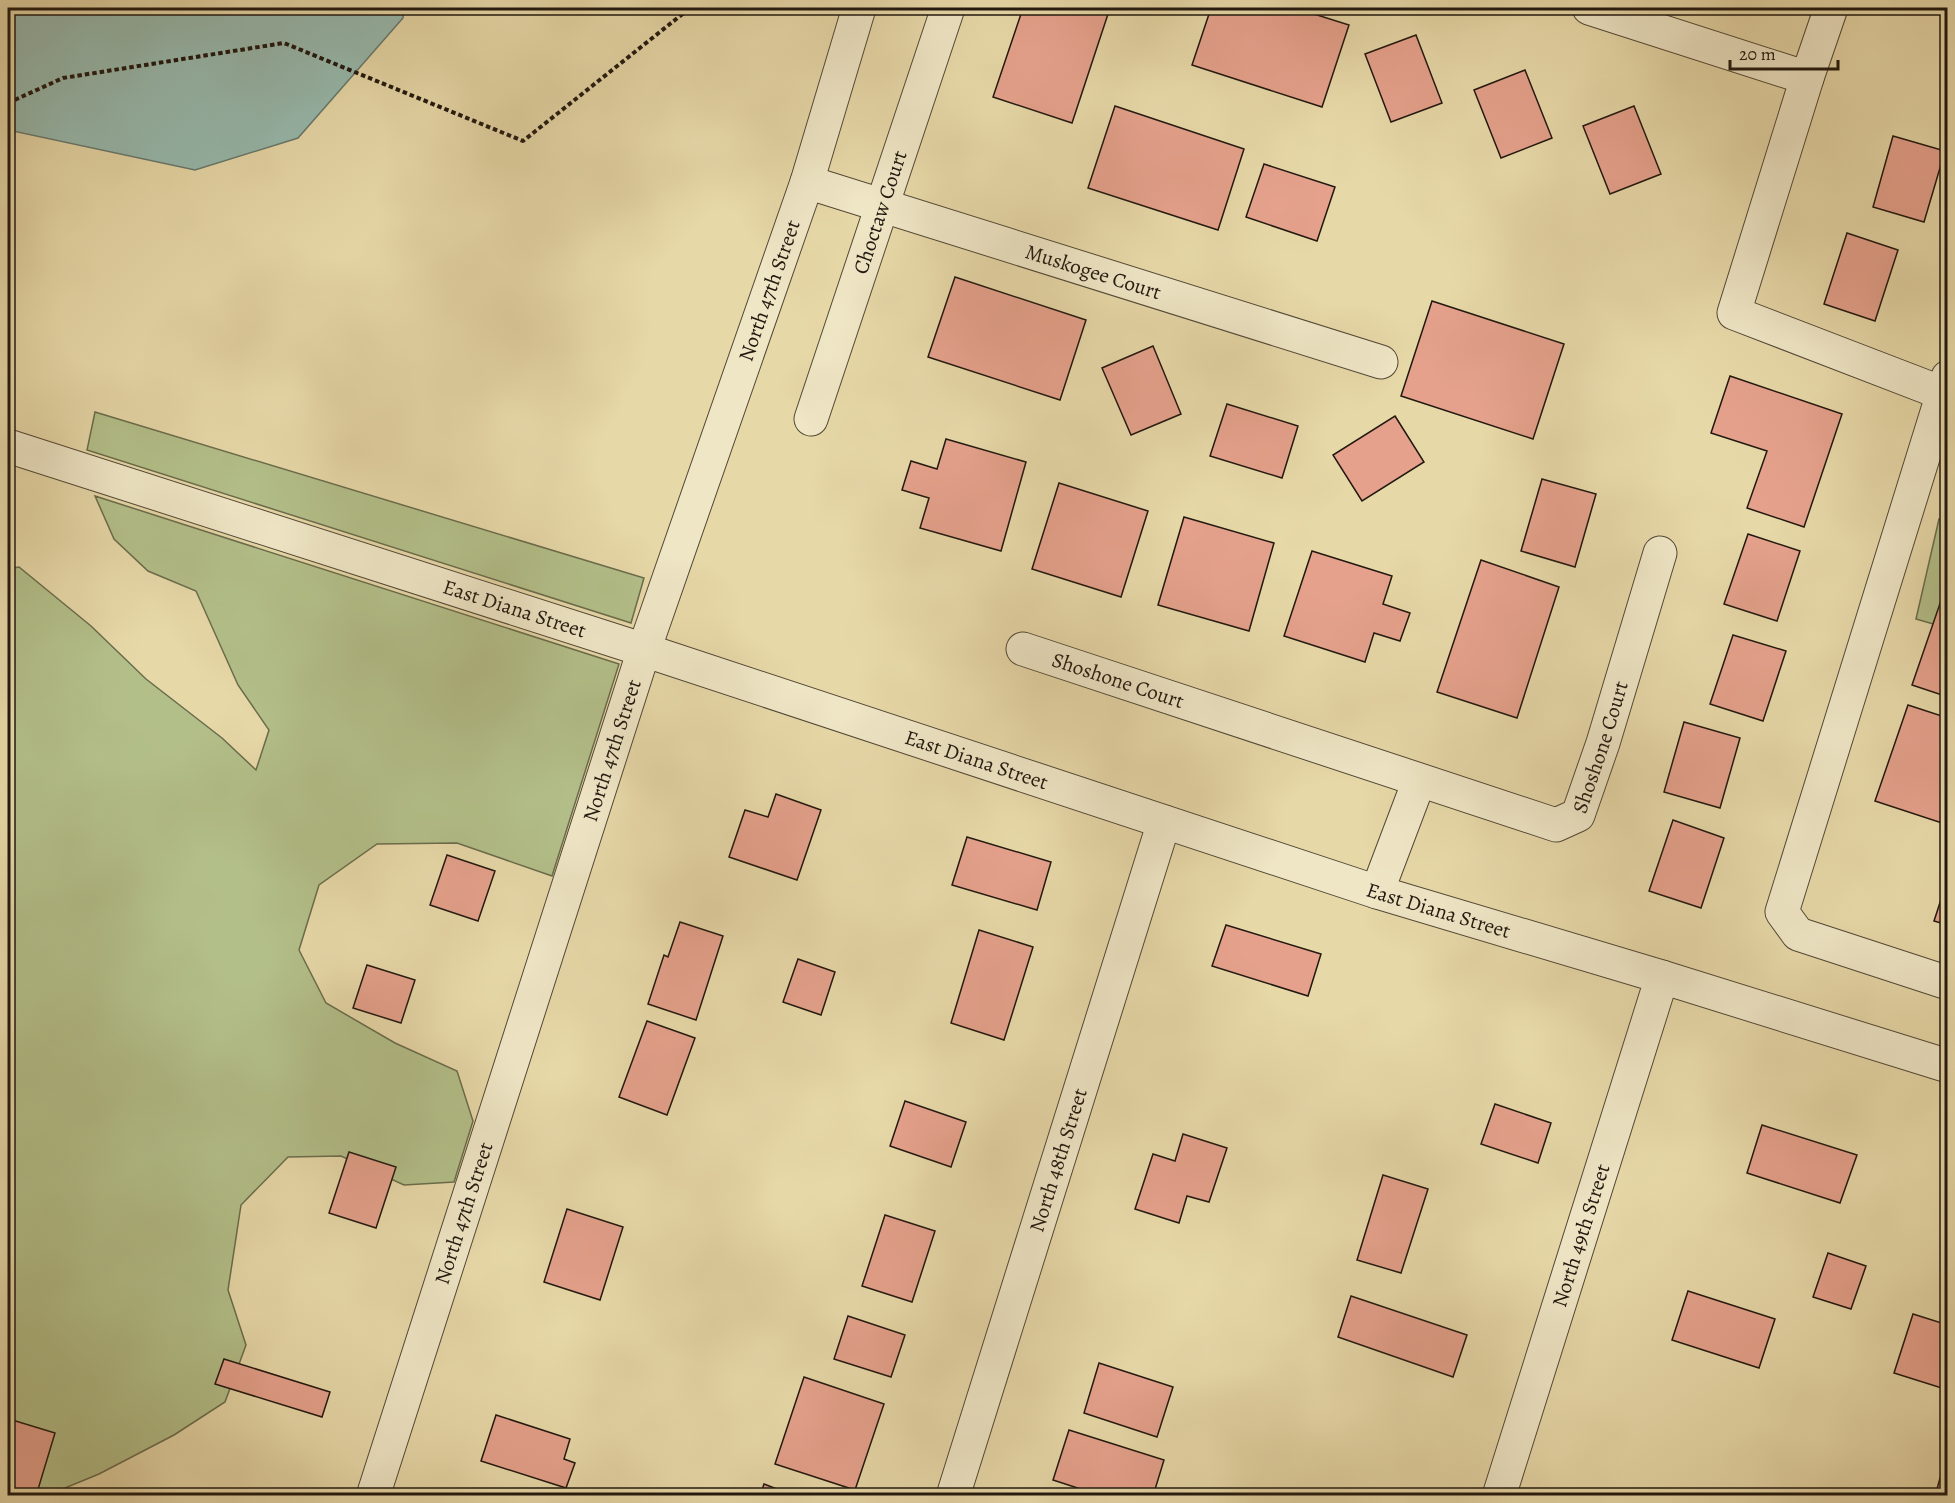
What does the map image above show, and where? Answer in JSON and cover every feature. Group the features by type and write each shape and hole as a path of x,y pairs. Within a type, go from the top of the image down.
{"street":[{"name":"North 47th Street","path":"373,1496 644,650 807,182 859,8"},
{"name":"Choctaw Court","path":"811,419 948,8"},
{"path":"1589,8 1807,78"},
{"path":"1831,8 1734,313 1945,385 1782,912 1798,934 1947,983"},
{"name":"Muskogee Court","path":"807,182 1381,362"},
{"name":"East Diana Street","path":"8,446 644,650 1377,892 1662,977 1947,1066"},
{"name":"Shoshone Court","path":"1023,649 1556,825 1578,815 1603,743 1660,553"},
{"path":"1377,892 1419,781"},
{"name":"North 48th Street","path":"953,1496 1164,822"},
{"name":"North 49th Street","path":"1499,1496 1662,977"}],"path":[{"path":"8,103 63,78 284,43 523,141 690,8"}],"green space":[{"path":"95,412 644,578 631,623 87,450"},
{"path":"95,496 619,664 552,876 457,843 377,844 319,885 299,950 326,1003 395,1043 457,1071 473,1121 454,1182 404,1185 341,1156 288,1157 241,1205 228,1290 246,1345 225,1402 174,1435 99,1474 48,1495 8,1495 8,569 19,567 91,626 146,679 222,738 256,770 269,730 238,685 196,591 148,571 114,539"},
{"path":"1939,519 1947,521 1947,628 1916,619"}],"water":[{"path":"8,8 404,8 403,18 298,138 195,170 8,130"}],"building":[{"path":"1023,8 1110,8 1072,123 993,97"},
{"path":"1211,8 1295,8 1349,25 1322,107 1192,65"},
{"path":"1416,35 1442,103 1391,122 1365,54"},
{"path":"1525,70 1552,138 1501,158 1474,90"},
{"path":"1115,106 1244,149 1218,230 1088,188"},
{"path":"1634,106 1661,174 1610,194 1583,126"},
{"path":"1893,136 1945,151 1924,222 1873,207"},
{"path":"1264,164 1335,187 1317,241 1246,217"},
{"path":"1847,233 1898,250 1875,321 1824,304"},
{"path":"955,277 1086,320 1060,400 928,357"},
{"path":"1432,301 1564,344 1533,439 1401,396"},
{"path":"1153,346 1181,414 1131,435 1102,368"},
{"path":"1730,376 1842,414 1804,527 1747,508 1767,451 1711,433"},
{"path":"1227,404 1298,426 1282,478 1210,456"},
{"path":"1395,416 1424,462 1362,501 1333,455"},
{"path":"946,439 1026,462 1001,551 920,528 929,498 902,490 911,461 937,469"},
{"path":"1542,479 1596,494 1575,567 1521,551"},
{"path":"1059,483 1148,511 1121,597 1032,569"},
{"path":"1184,517 1274,543 1249,631 1158,605"},
{"path":"1748,534 1800,551 1777,621 1724,604"},
{"path":"1312,551 1392,576 1383,604 1410,613 1400,641 1374,633 1365,662 1284,636"},
{"path":"1481,560 1559,587 1517,718 1437,692"},
{"path":"1945,589 1948,590 1948,697 1912,685"},
{"path":"1733,635 1786,651 1763,721 1710,704"},
{"path":"1908,705 1948,718 1948,825 1875,801"},
{"path":"1684,722 1740,738 1720,808 1664,792"},
{"path":"776,794 821,810 797,880 729,857 745,810 768,817"},
{"path":"1673,820 1724,838 1701,908 1649,891"},
{"path":"967,837 1051,862 1037,910 952,885"},
{"path":"447,855 495,871 478,921 430,905"},
{"path":"1948,878 1948,925 1934,921"},
{"path":"680,922 723,936 696,1020 648,1004 664,955 668,957"},
{"path":"1226,925 1321,954 1308,996 1212,966"},
{"path":"979,930 1033,947 1004,1040 951,1023"},
{"path":"798,959 835,972 821,1015 783,1002"},
{"path":"367,965 415,980 401,1023 353,1008"},
{"path":"647,1021 695,1038 667,1115 619,1097"},
{"path":"905,1101 966,1122 951,1167 890,1146"},
{"path":"1495,1104 1551,1123 1538,1163 1481,1144"},
{"path":"1762,1125 1857,1155 1840,1203 1747,1173"},
{"path":"1183,1134 1227,1148 1209,1202 1187,1196 1179,1223 1135,1209 1153,1154 1175,1161"},
{"path":"349,1152 396,1167 376,1228 329,1213"},
{"path":"1383,1175 1428,1189 1401,1273 1357,1260"},
{"path":"567,1209 623,1227 600,1300 544,1282"},
{"path":"885,1215 935,1231 912,1302 862,1286"},
{"path":"1828,1253 1866,1266 1851,1309 1813,1297"},
{"path":"1688,1291 1775,1319 1759,1368 1672,1340"},
{"path":"1351,1296 1467,1335 1453,1377 1338,1337"},
{"path":"1913,1314 1948,1325 1948,1390 1894,1373"},
{"path":"848,1316 905,1335 891,1377 834,1359"},
{"path":"224,1359 330,1392 322,1417 215,1384"},
{"path":"1099,1363 1173,1387 1157,1437 1084,1413"},
{"path":"804,1377 884,1404 855,1490 775,1464"},
{"path":"496,1415 570,1439 564,1459 575,1463 566,1488 481,1461"},
{"path":"9,1419 55,1433 36,1496 8,1496"},
{"path":"1069,1430 1164,1460 1153,1496 1102,1496 1053,1480"},
{"path":"1942,1471 1948,1472 1948,1496 1935,1496"},
{"path":"764,1484 795,1496 760,1496"}]}
